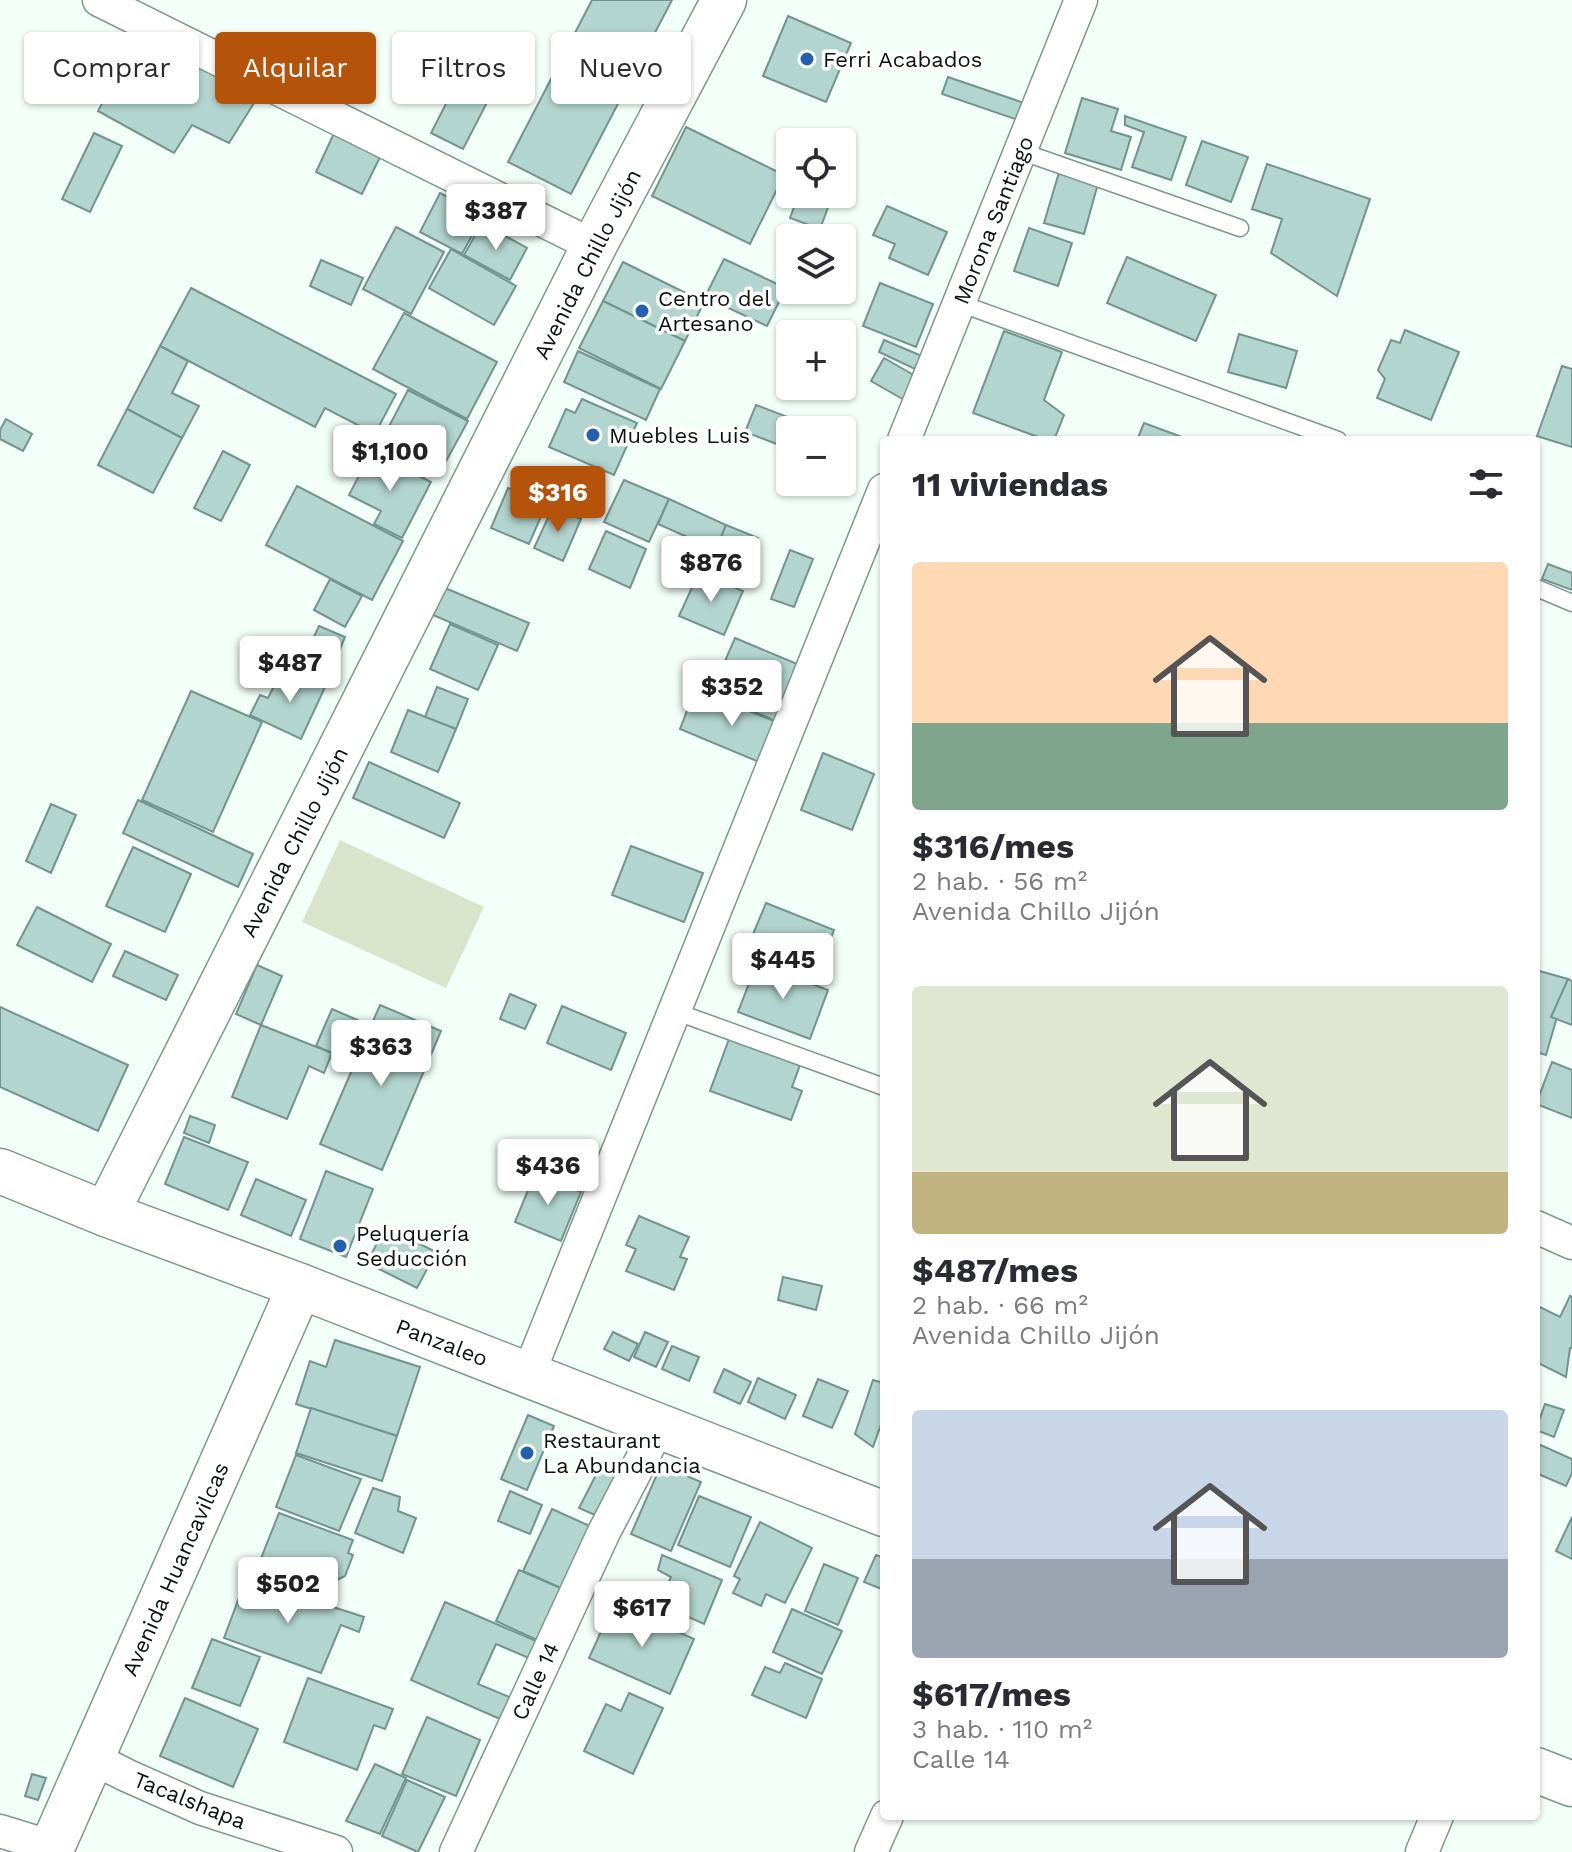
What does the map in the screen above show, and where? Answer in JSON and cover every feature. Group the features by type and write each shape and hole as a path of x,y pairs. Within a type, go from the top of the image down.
{"street":[{"path":"99,0 594,246"},
{"name":"Avenida Chillo Jijón","path":"106,1214 594,246 724,0"},
{"name":"Morona Santiago","path":"906,436 1081,0"},
{"path":"528,1375 880,500"},
{"name":"Panzaleo","path":"0,1171 880,1512"},
{"path":"1540,1229 1572,1243"},
{"name":"Avenida Huancavilcas","path":"51,1850 300,1286"},
{"name":"Calle 14","path":"456,1852 597,1546 659,1426"},
{"name":"Tacalshapa","path":"92,1758 200,1808 336,1852"},
{"path":"871,1852 885,1820"},
{"path":"1422,1852 1435,1820"},
{"path":"0,1831 51,1850"}],"lane":[{"path":"1020,151 1240,228"},
{"path":"959,303 1327,436"},
{"path":"1540,589 1572,603"},
{"path":"674,1011 880,1086"}],"green space":[{"path":"340,840 484,907 446,988 302,922"}],"building":[{"path":"592,0 672,0 655,32 575,32"},
{"name":"Ferri Acabados","path":"788,16 851,43 826,102 763,76"},
{"path":"199,67 215,74 215,104 253,104 229,143 192,125 174,153 98,111 102,104 199,104"},
{"path":"948,77 1027,104 1021,121 942,94"},
{"path":"551,79 551,104 618,104 571,194 508,162"},
{"path":"1082,98 1118,109 1111,131 1131,137 1121,170 1065,153"},
{"path":"446,104 486,104 463,149 431,133"},
{"path":"1125,116 1186,137 1171,180 1132,167 1144,132 1125,125"},
{"path":"686,127 776,171 776,191 750,244 652,196"},
{"path":"335,131 382,153 362,194 316,172"},
{"path":"94,133 122,146 90,212 62,199"},
{"path":"1202,141 1248,157 1231,202 1186,185"},
{"path":"1267,164 1370,199 1337,296 1271,253 1282,219 1252,209"},
{"path":"1060,169 1099,180 1084,234 1044,223"},
{"path":"440,193 483,215 462,254 420,232"},
{"path":"887,206 947,232 928,275 889,258 895,244 873,235"},
{"path":"794,208 828,208 822,224 806,224 790,218"},
{"path":"482,223 527,248 510,280 464,255"},
{"path":"396,227 444,252 411,314 363,289"},
{"path":"1029,228 1072,243 1058,286 1014,271"},
{"path":"451,249 516,286 494,325 429,288"},
{"path":"1127,257 1216,295 1196,341 1107,303"},
{"path":"724,259 776,283 778,304 767,326 705,297"},
{"path":"321,260 363,278 351,305 310,286"},
{"path":"623,262 704,302 685,341 603,301"},
{"path":"880,283 933,304 916,347 863,326"},
{"path":"191,288 396,394 375,434 325,408 315,427 160,346"},
{"path":"603,301 685,341 661,389 579,348"},
{"path":"404,313 497,362 467,419 373,369"},
{"path":"1405,330 1459,352 1431,420 1377,398 1385,379 1378,370 1391,340 1400,343"},
{"path":"1004,331 1062,352 1044,400 1064,415 1056,436 1035,436 973,413"},
{"path":"1239,334 1297,351 1286,388 1228,372"},
{"path":"884,340 922,356 915,369 879,352"},
{"path":"160,346 188,361 172,393 199,406 182,438 127,409"},
{"path":"578,351 660,389 646,420 564,382"},
{"path":"884,358 919,378 906,401 871,381"},
{"path":"1562,366 1572,369 1572,447 1537,436"},
{"path":"408,390 468,421 444,465 385,434"},
{"name":"Muebles Luis","path":"582,399 637,423 614,475 549,447 566,409 575,413"},
{"path":"756,405 785,416 776,416 776,444 745,432"},
{"path":"127,409 182,438 153,493 98,465"},
{"path":"6,419 32,434 23,451 0,439 0,430"},
{"path":"1144,423 1179,436 1139,436"},
{"path":"223,451 250,465 221,521 194,508"},
{"path":"371,452 431,482 402,538 374,524 381,511 349,495"},
{"path":"624,480 669,499 649,542 604,522"},
{"path":"297,486 403,541 372,600 266,545"},
{"path":"508,488 546,505 529,544 491,528"},
{"path":"669,499 726,525 716,550 658,524"},
{"path":"553,507 581,519 563,561 534,548"},
{"path":"726,525 758,538 747,564 716,550"},
{"path":"606,531 646,549 630,588 589,569"},
{"path":"790,550 813,559 794,607 771,599"},
{"path":"1548,564 1572,573 1572,590 1542,579"},
{"path":"699,572 743,591 724,635 679,616"},
{"path":"330,579 362,596 345,627 314,610"},
{"path":"445,588 529,623 517,651 433,615"},
{"path":"450,624 498,645 478,690 430,669"},
{"path":"319,626 345,637 335,661 308,649"},
{"path":"735,638 802,666 778,722 711,693"},
{"path":"281,672 304,683 307,676 326,685 301,739 250,715 260,695 268,698"},
{"path":"437,687 468,699 456,729 425,717"},
{"path":"191,691 262,722 213,832 142,800"},
{"path":"715,697 781,724 764,764 680,729 692,698 711,706"},
{"path":"408,710 456,729 438,772 391,752"},
{"path":"823,753 874,774 852,830 801,810"},
{"path":"369,762 460,803 444,838 353,798"},
{"path":"138,800 253,854 238,887 123,833"},
{"path":"51,804 76,815 51,873 26,861"},
{"path":"631,846 703,873 684,922 612,895"},
{"path":"133,847 191,874 165,932 106,906"},
{"path":"766,903 834,930 815,978 746,951"},
{"path":"37,907 111,944 92,982 17,945"},
{"path":"125,951 178,975 166,1000 113,976"},
{"path":"757,963 828,990 810,1039 738,1012"},
{"path":"257,965 282,976 261,1025 236,1014"},
{"path":"1540,971 1568,979 1546,1055 1540,1053"},
{"path":"1568,979 1572,981 1572,1025 1551,1017"},
{"path":"510,994 536,1005 525,1029 500,1019"},
{"path":"380,1005 441,1031 382,1170 320,1144"},
{"path":"562,1006 626,1033 611,1070 547,1043"},
{"path":"0,1007 128,1065 98,1131 0,1087"},
{"path":"332,1009 369,1025 353,1062 316,1046"},
{"path":"261,1025 332,1053 324,1073 309,1066 287,1119 232,1097"},
{"path":"729,1039 800,1065 792,1087 802,1091 791,1120 710,1091"},
{"path":"1552,1062 1572,1070 1572,1118 1540,1106 1540,1094"},
{"path":"190,1116 215,1125 209,1143 184,1133"},
{"path":"184,1137 248,1162 228,1210 165,1184"},
{"path":"326,1171 373,1189 346,1257 300,1239"},
{"path":"535,1173 581,1192 561,1241 515,1222"},
{"path":"256,1179 306,1200 291,1236 241,1215"},
{"path":"639,1216 689,1237 680,1257 687,1259 674,1290 626,1271 636,1249 626,1245"},
{"path":"385,1227 436,1252 417,1288 367,1263"},
{"path":"783,1277 822,1286 816,1310 778,1300"},
{"path":"1572,1297 1572,1348 1566,1377 1540,1364 1540,1307 1560,1317"},
{"path":"613,1332 638,1344 629,1361 604,1349"},
{"path":"645,1332 668,1342 656,1367 634,1357"},
{"path":"335,1340 420,1367 397,1436 296,1404 310,1361 326,1367"},
{"path":"672,1346 699,1357 689,1381 662,1369"},
{"path":"724,1369 751,1382 740,1404 714,1392"},
{"path":"758,1378 796,1395 785,1419 748,1402"},
{"path":"818,1379 848,1391 832,1428 803,1416"},
{"path":"873,1380 880,1382 880,1427 873,1447 855,1434"},
{"path":"1545,1404 1564,1410 1554,1437 1540,1432 1540,1418"},
{"path":"311,1408 397,1436 382,1481 296,1453"},
{"name":"Restaurant La Abundancia","path":"528,1415 554,1426 527,1490 501,1479"},
{"path":"1540,1445 1572,1459 1572,1473 1566,1486 1540,1475"},
{"path":"296,1455 361,1479 339,1531 276,1507"},
{"path":"601,1465 625,1477 604,1519 579,1508"},
{"path":"661,1465 701,1482 671,1551 631,1534"},
{"path":"373,1488 400,1497 398,1511 416,1518 403,1553 355,1533"},
{"path":"510,1491 542,1505 530,1534 498,1521"},
{"path":"699,1496 751,1517 730,1567 678,1545"},
{"path":"552,1509 603,1532 574,1594 523,1571"},
{"path":"279,1513 353,1540 348,1553 353,1555 345,1576 337,1580 332,1599 254,1576"},
{"path":"1572,1517 1572,1559 1556,1551"},
{"path":"760,1522 812,1548 785,1603 766,1594 761,1606 733,1593 740,1579 734,1576"},
{"path":"662,1555 722,1580 704,1624 659,1604 671,1577 658,1570"},
{"path":"876,1555 880,1556 880,1588 864,1582"},
{"path":"824,1564 858,1578 838,1625 805,1611"},
{"path":"519,1570 574,1594 550,1646 496,1621"},
{"path":"246,1579 364,1617 359,1632 341,1625 321,1673 224,1638"},
{"path":"445,1602 550,1647 543,1664 496,1644 478,1684 519,1701 509,1723 411,1680"},
{"path":"614,1603 694,1639 670,1694 589,1658"},
{"path":"792,1609 842,1631 822,1674 773,1652"},
{"path":"212,1639 260,1657 240,1706 192,1688"},
{"path":"785,1663 822,1679 806,1718 752,1695 765,1667 780,1673"},
{"path":"308,1678 393,1709 385,1729 374,1725 357,1770 284,1742"},
{"path":"629,1693 663,1708 633,1774 584,1751 606,1704 621,1711"},
{"path":"185,1698 258,1729 233,1787 160,1756"},
{"path":"427,1717 480,1740 456,1796 402,1774"},
{"path":"375,1764 406,1778 380,1834 346,1821"},
{"path":"32,1774 46,1778 38,1800 25,1796"},
{"path":"407,1780 445,1797 418,1852 382,1836"}],"place":[{"name":"Ferri Acabados","path":"807,59"},
{"name":"Centro del Artesano","path":"642,311"},
{"name":"Muebles Luis","path":"593,435"},
{"name":"Peluquería Seducción","path":"340,1246"},
{"name":"Restaurant La Abundancia","path":"527,1453"}]}
